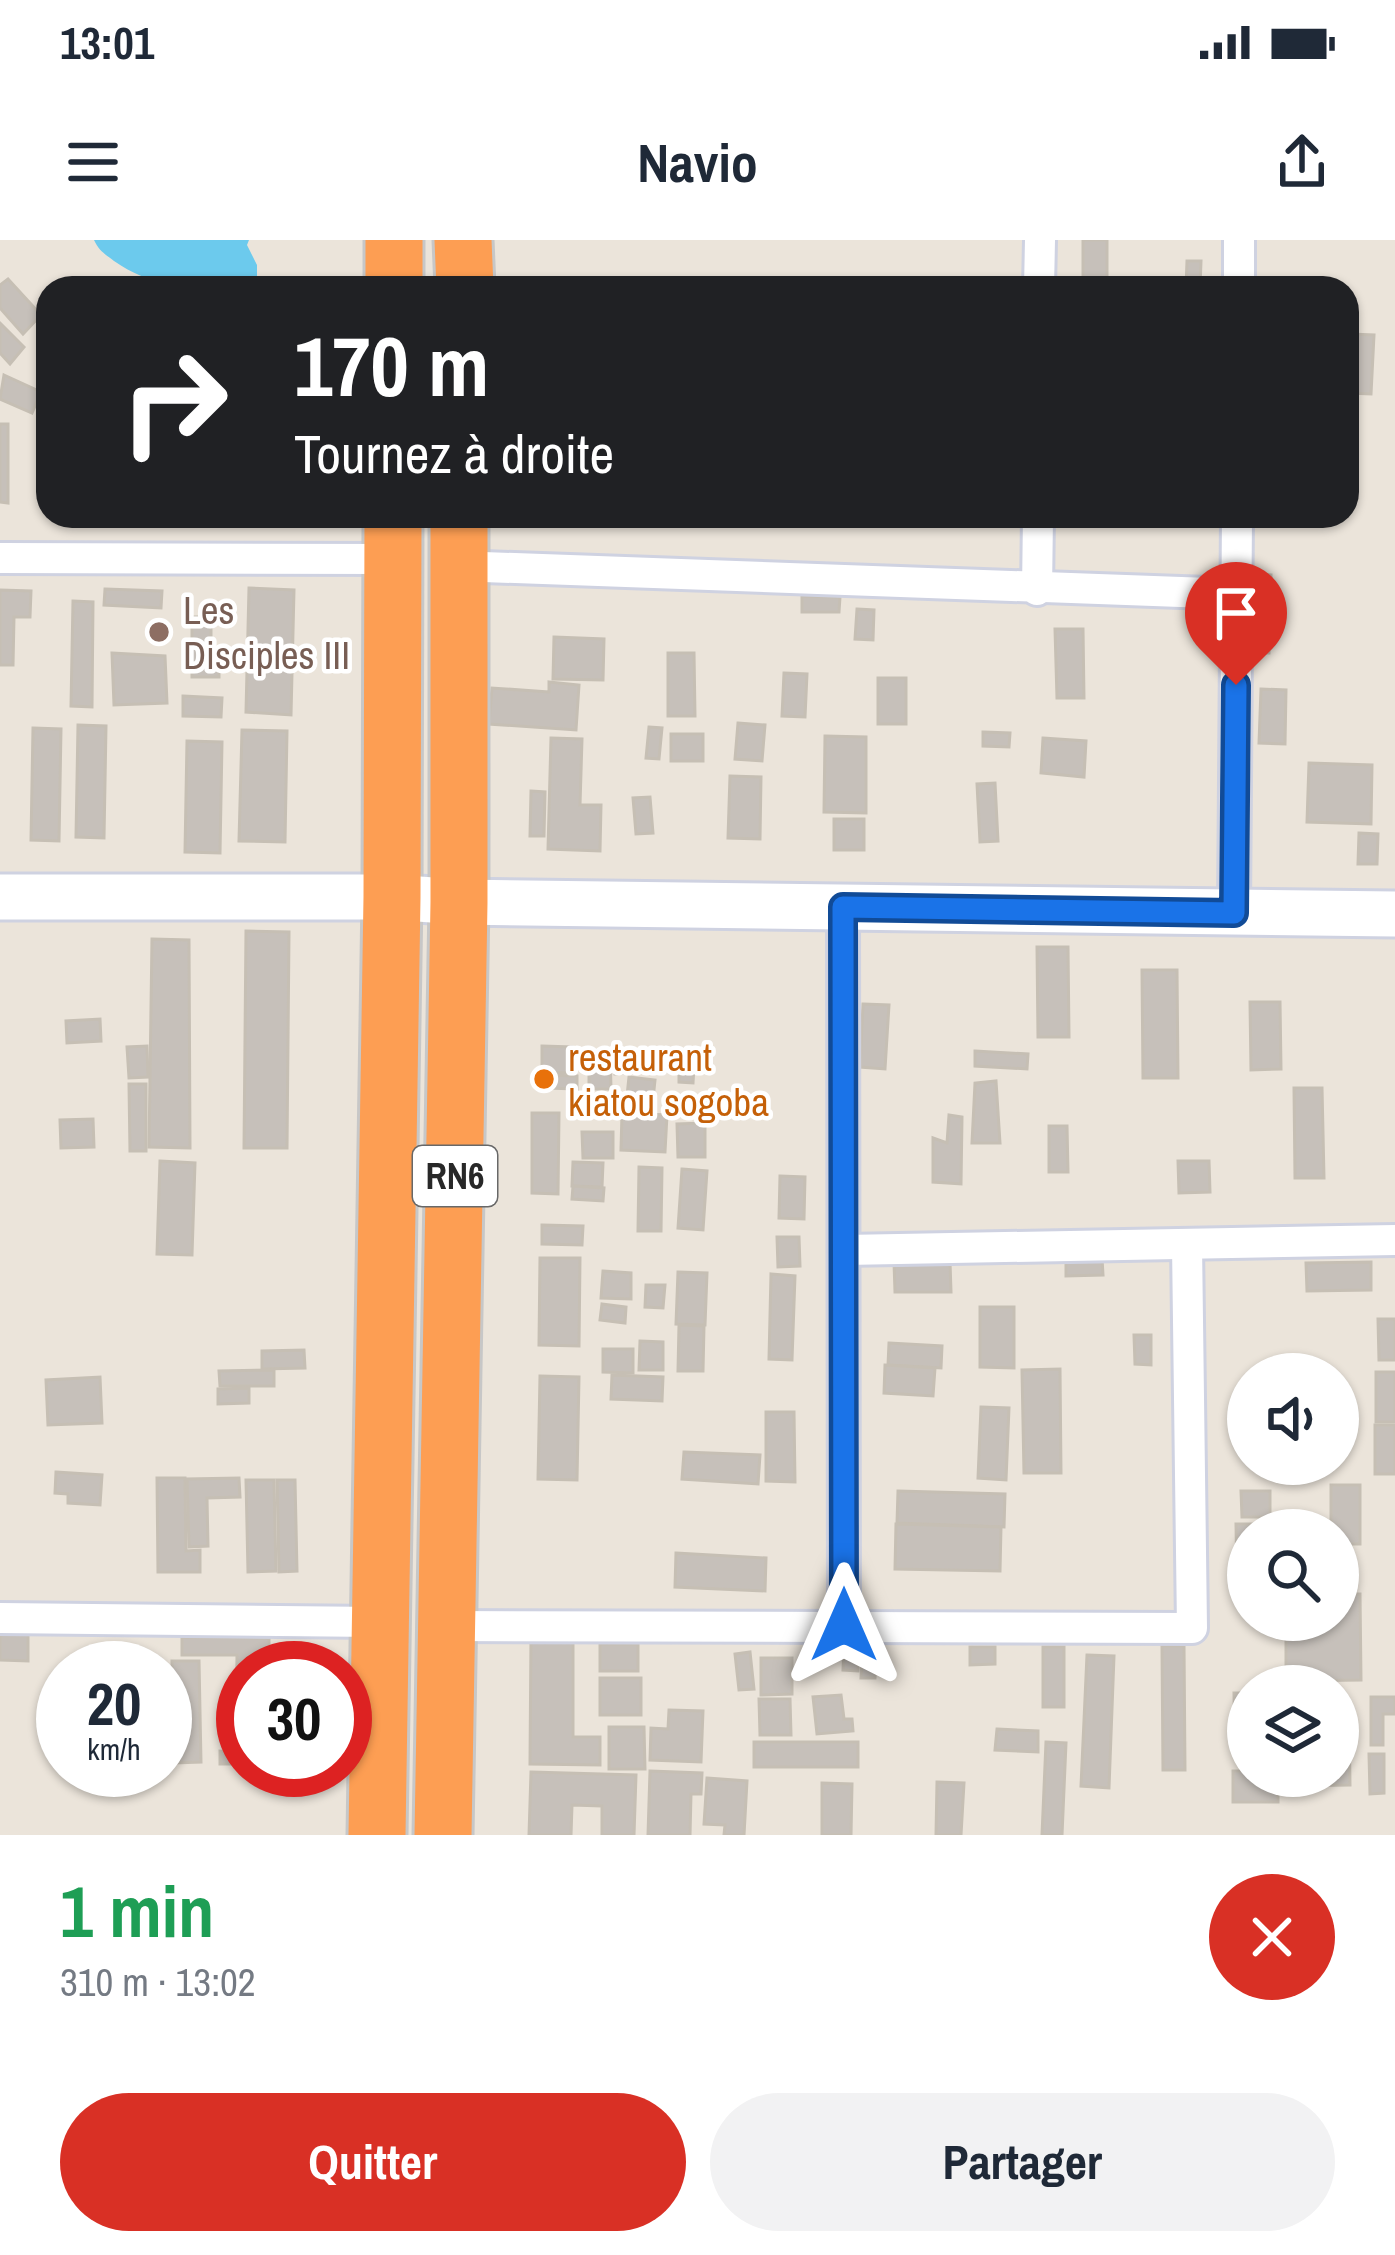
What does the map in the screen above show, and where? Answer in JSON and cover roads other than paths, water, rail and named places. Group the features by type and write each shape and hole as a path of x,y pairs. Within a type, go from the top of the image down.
{"highway":[{"path":"394,240 394,276"},
{"path":"463,240 464,276"},
{"name":"RN6","path":"377,1835 393,537"},
{"name":"RN6","path":"442,1835 459,902 458,541"}],"street":[{"path":"1040,240 1040,276"},
{"path":"1239,240 1239,276"},
{"path":"1037,590 1038,528"},
{"path":"1234,913 1237,528"},
{"path":"0,558 393,537"},
{"path":"458,541 1037,590 1236,594"},
{"path":"0,897 392,896 459,902 1395,914"},
{"path":"843,907 844,1625"},
{"path":"844,1250 1395,1240"},
{"path":"448,1626 1192,1628 1187,1244"},
{"path":"0,1618 378,1622"}],"water":[{"path":"94,240 249,240 257,276 142,276 100,250"}],"place":[{"name":"Les Disciples III","path":"159,632"},
{"name":"restaurant kiatou sogoba","path":"544,1079"}]}
